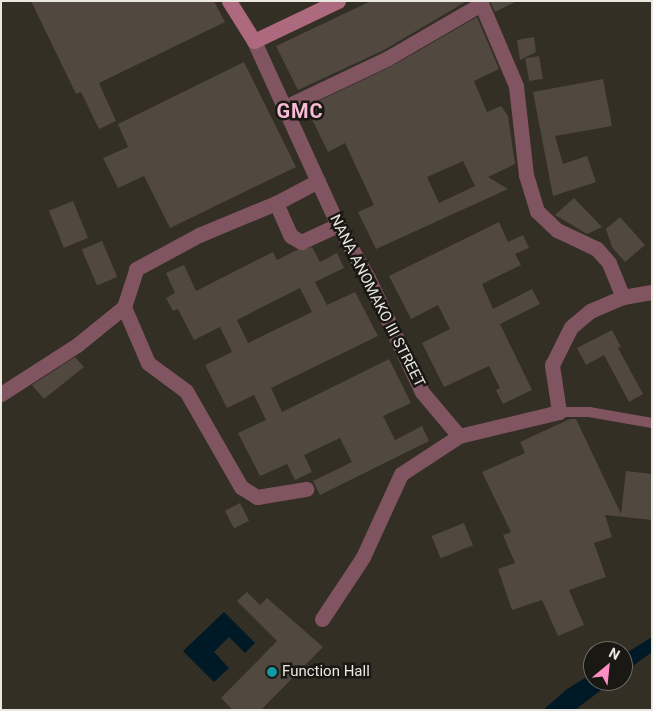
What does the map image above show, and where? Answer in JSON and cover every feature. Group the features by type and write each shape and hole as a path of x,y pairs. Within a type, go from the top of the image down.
{"street":[{"name":"NANA ANOMAKO III STREET","path":"229,1 254,42 338,225 368,278 422,392 459,436"},
{"path":"254,42 338,1"},
{"path":"285,107 388,58 480,2 516,86 525,168 537,212 557,230 596,249 609,263 623,297"},
{"path":"1,394 77,345 124,308 136,269 199,235 276,203 318,181"},
{"path":"276,203 296,241 301,242 338,225"},
{"path":"322,619 363,557 401,474 459,436 559,412 552,365 565,335 590,311 623,297 652,292"},
{"path":"124,308 148,363 186,391 241,487 257,497 306,489"}],"lane":[{"path":"559,412 589,412 652,423"}],"water":[{"path":"224,612 255,643 245,653 229,637 214,652 229,668 214,682 183,651"},
{"path":"652,637 652,652 633,666 633,649"},
{"path":"583,679 583,691 600,691 575,710 543,710 567,689"}],"building":[{"path":"31,1 214,1 225,22 99,83 116,121 99,129 81,92 76,94"},
{"path":"371,1 467,1 384,50 298,90 276,46"},
{"path":"490,1 517,1 495,12"},
{"path":"477,17 499,69 474,81 487,112 501,106 508,116 515,164 488,177 508,189 376,249 358,212 374,205 345,143 328,152 306,107 392,66","holes":["463,161 475,186 439,203 427,177"]},
{"path":"534,37 536,52 520,60 517,40"},
{"path":"539,56 543,79 529,81 525,58"},
{"path":"244,62 296,167 170,228 144,176 118,188 103,158 128,147 118,124"},
{"path":"603,79 612,126 555,136 563,164 587,156 596,182 553,196 533,92"},
{"path":"574,198 602,227 587,234 555,215"},
{"path":"73,201 88,238 64,248 49,211"},
{"path":"620,217 645,245 625,262 612,247 606,229"},
{"path":"499,222 508,242 523,235 529,248 515,254 521,265 482,284 493,309 532,289 540,304 500,324 532,390 503,404 496,390 500,388 489,366 444,387 422,343 450,329 438,305 411,319 389,276"},
{"path":"102,241 117,277 97,285 82,250"},
{"path":"312,247 320,262 337,253 344,268 315,282 327,305 355,292 378,336 271,388 282,412 389,359 411,403 383,416 395,440 422,426 429,441 320,495 313,481 352,462 340,438 304,455 312,472 295,480 287,464 260,476 238,433 266,420 254,395 227,408 205,365 232,352 220,327 194,340 178,309 173,311 166,298 175,293 166,273 184,265 196,291 273,252 277,260 297,250","holes":["300,288 312,312 248,343 237,320"]},
{"path":"612,330 621,347 618,348 643,394 629,402 604,355 586,365 577,348"},
{"path":"75,357 84,367 44,399 32,385"},
{"path":"570,419 576,419 621,514 626,471 652,474 652,520 605,515 612,537 594,543 606,577 569,590 584,625 558,636 542,600 512,610 498,569 515,563 503,535 511,532 482,472 525,453 520,442"},
{"path":"240,503 249,521 234,529 225,511"},
{"path":"464,523 473,545 441,558 432,536"},
{"name":"Function Hall","path":"247,592 260,605 267,598 323,647 261,710 233,710 221,698 277,641 237,601"}],"place":[{"name":"Function Hall","path":"272,672"}],"district":[{"name":"GMC","path":"300,111"}]}
